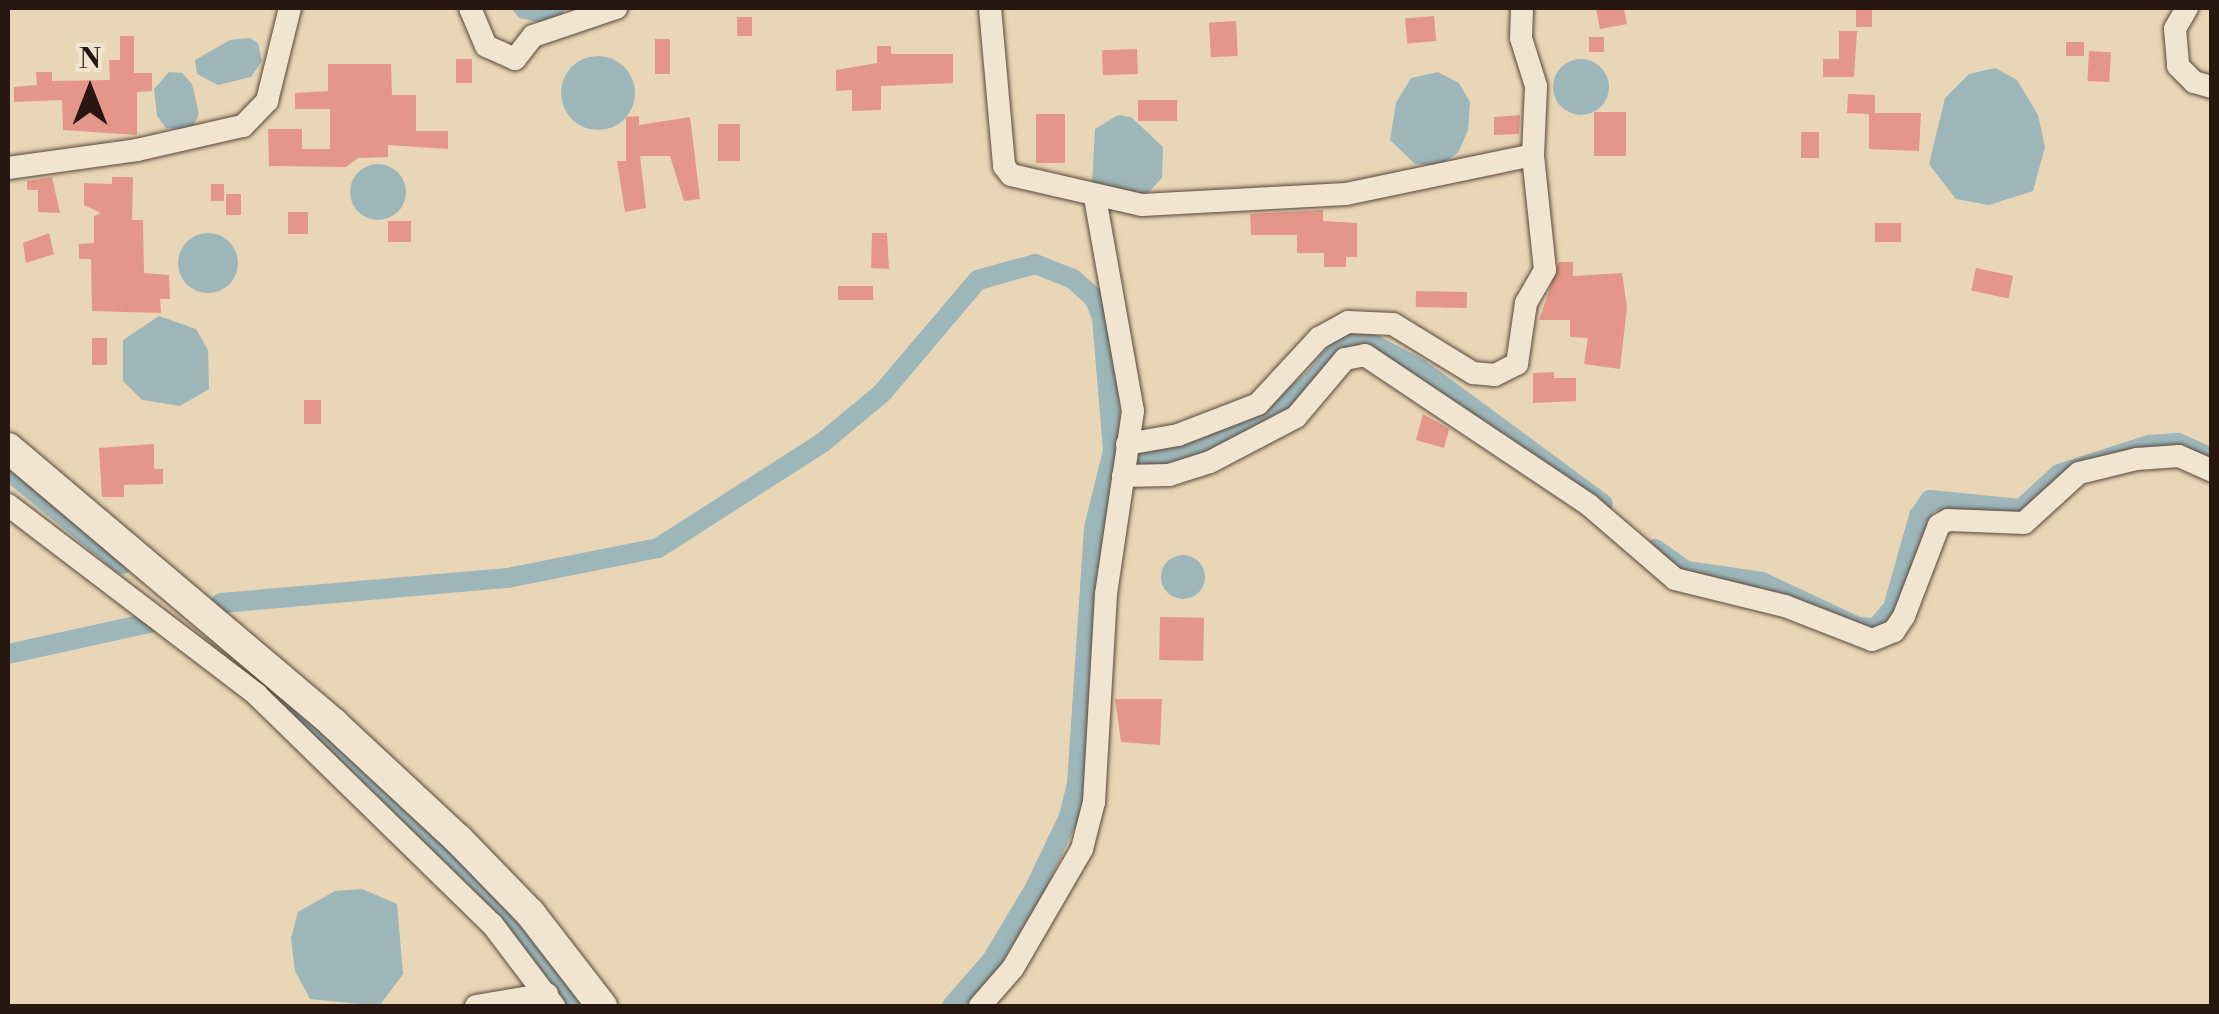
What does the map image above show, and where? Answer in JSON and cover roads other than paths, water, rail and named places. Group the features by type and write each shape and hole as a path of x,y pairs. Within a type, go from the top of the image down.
{"street":[{"path":"8,168 137,150 243,126 267,101 290,8"},
{"path":"470,8 486,46 515,59 533,36 616,8"},
{"path":"990,8 1004,166 1019,182 1142,205 1346,194 1533,155"},
{"path":"1127,444 1178,434 1258,404 1319,338 1348,322 1394,324 1473,373 1496,375 1516,364 1526,303 1545,270 1533,155 1536,86 1521,38 1522,8"},
{"path":"2187,8 2175,29 2178,66 2194,82 2212,87"},
{"path":"980,1006 1013,968 1088,827 1131,383 1094,198"},
{"path":"1123,476 1170,475 1210,462 1296,417 1344,359 1365,355 1588,505 1675,579 1785,606 1872,640 1894,630 1904,616 1939,525 1948,520 2024,523 2079,473 2137,459 2178,456 2212,471"},
{"path":"8,448 333,723 458,839 530,913 602,1006"},
{"path":"8,505 257,695 492,924 550,1000"},
{"path":"476,1006 550,1000"}],"water":[{"path":"511,8 565,8 562,17 539,22 519,18"},
{"path":"250,38 258,43 262,61 251,77 218,85 197,74 195,60 230,40"},
{"path":"598,56 624,67 635,93 624,119 598,130 572,119 561,93 572,67"},
{"path":"1581,59 1601,67 1609,87 1601,107 1581,115 1561,107 1553,87 1561,67"},
{"path":"1995,68 2017,80 2038,115 2045,147 2033,191 1989,205 1956,199 1929,164 1945,98 1969,74"},
{"path":"169,72 182,73 192,84 199,114 191,130 166,128 157,116 154,89"},
{"path":"1438,72 1459,83 1470,102 1468,130 1458,153 1438,166 1415,164 1390,140 1396,103 1411,78"},
{"path":"1118,115 1131,117 1163,147 1162,178 1146,195 1092,184 1095,129"},
{"path":"378,164 398,172 406,192 398,212 378,220 358,212 350,192 358,172"},
{"path":"208,233 230,241 238,263 230,285 208,293 186,285 178,263 186,241"},
{"path":"159,316 196,329 208,350 209,389 180,406 142,400 123,381 123,340"},
{"path":"1183,555 1199,561 1205,577 1199,593 1183,599 1167,593 1161,577 1167,561"},
{"path":"362,889 397,904 403,974 379,1006 310,999 295,971 291,938 298,912 335,891"}],"waterway":[{"path":"221,603 508,578 658,548 822,443 882,393 978,280 1035,264 1073,279 1094,298 1102,317 1113,451 1094,528 1077,784 1068,819 1035,888 992,960 952,1006"},
{"path":"1138,461 1215,441 1265,417 1310,383 1346,341 1361,338 1420,369 1603,504"},
{"path":"1655,549 1687,571 1762,582 1858,627 1876,628 1893,608 1919,516 1930,500 2021,509 2059,474 2149,445 2178,443 2212,458"},
{"path":"8,470 122,564"},
{"path":"8,654 153,622"},
{"path":"286,702 381,787 488,897 574,1006"}]}
